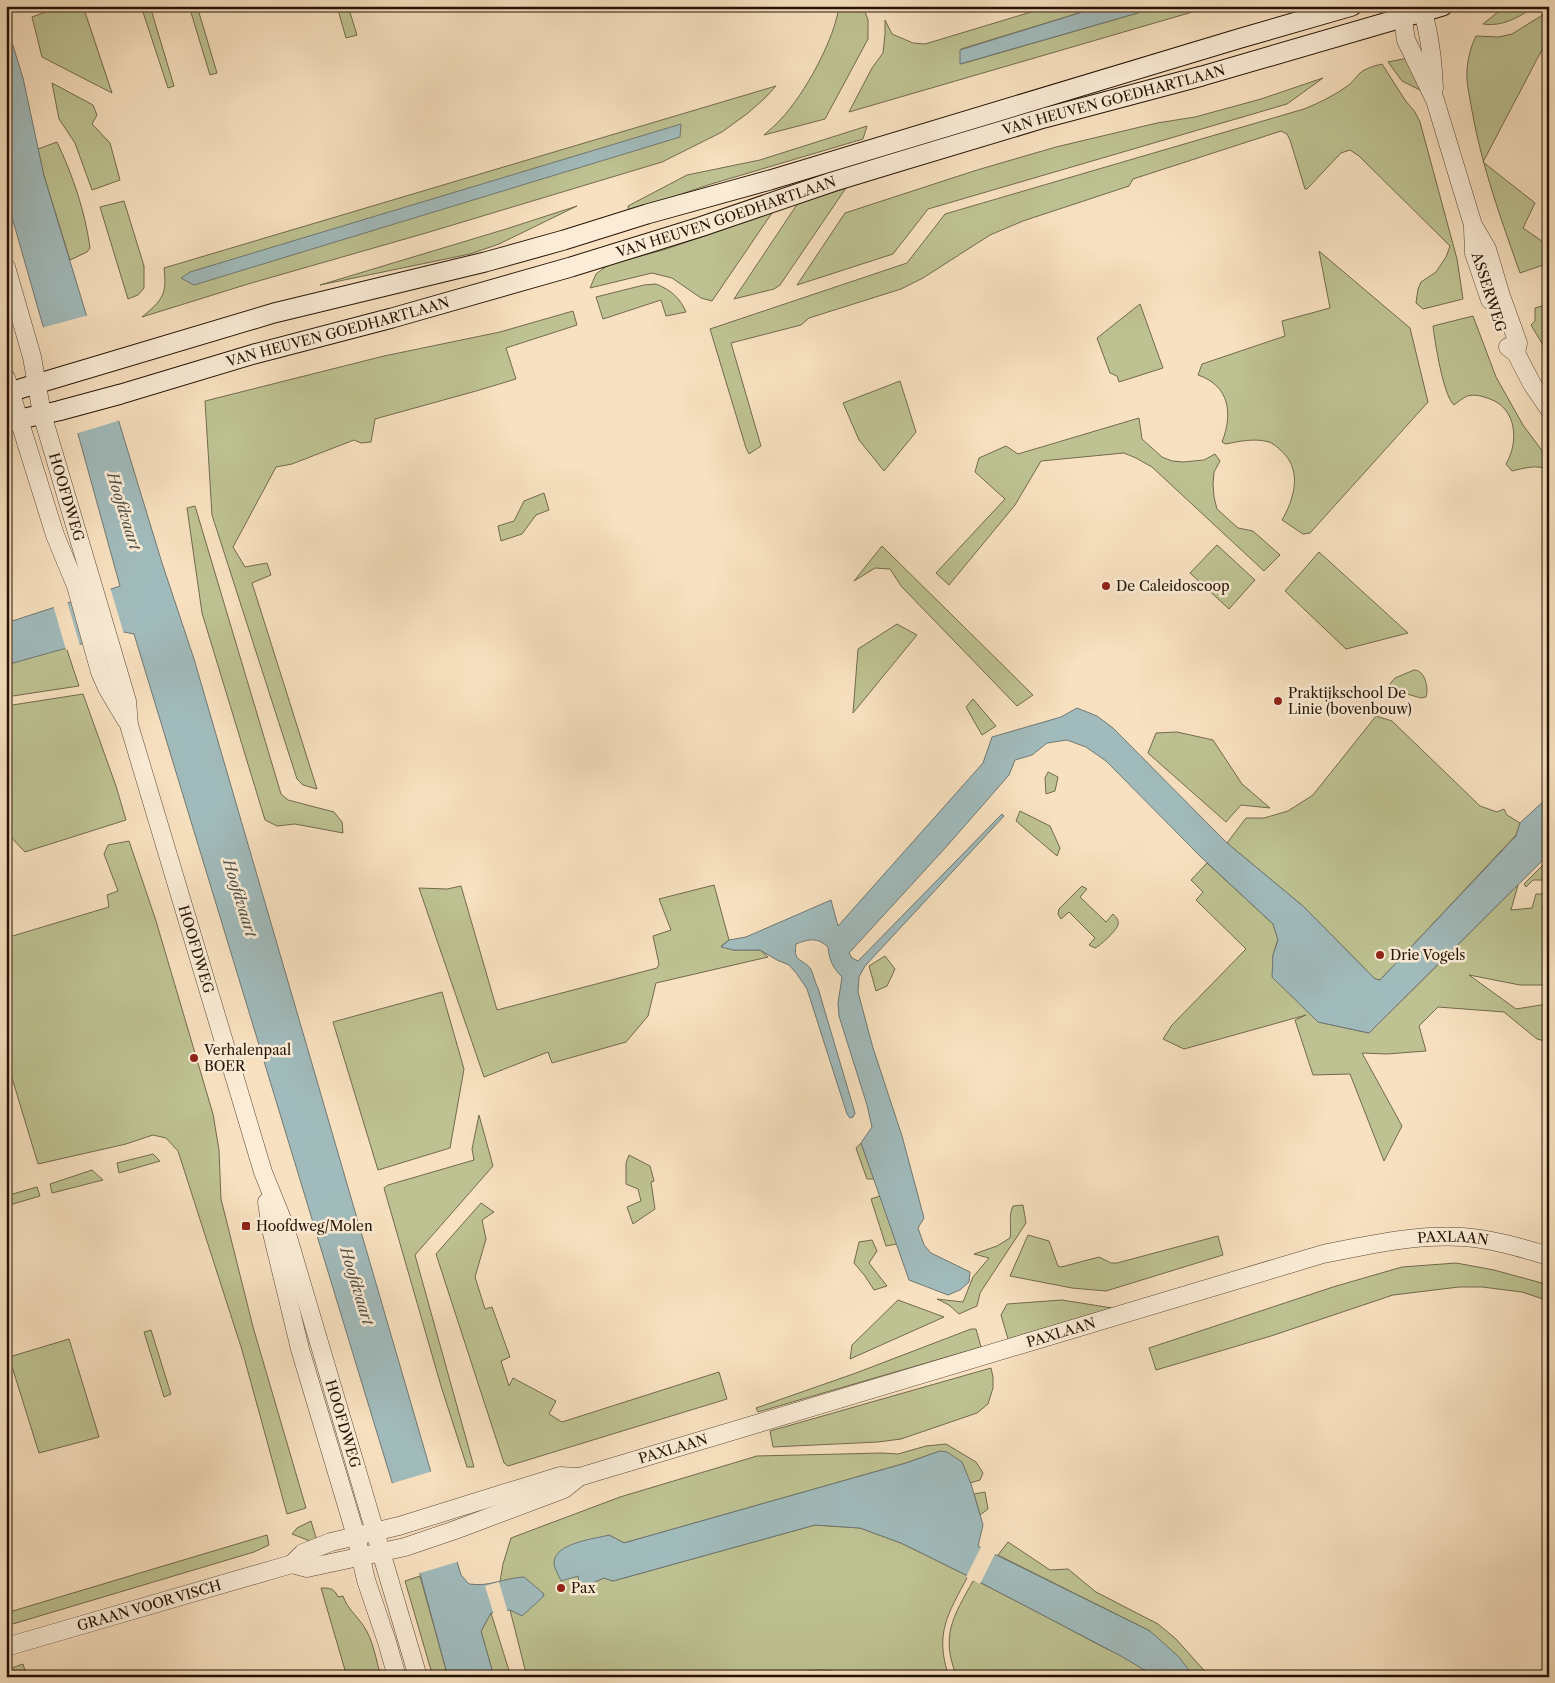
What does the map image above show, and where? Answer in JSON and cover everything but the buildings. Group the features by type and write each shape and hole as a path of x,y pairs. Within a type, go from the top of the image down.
{"main road":[{"name":"VAN HEUVEN GOEDHARTLAAN","path":"7,387 42,381 274,313 485,262 564,240 1352,6"},
{"name":"VAN HEUVEN GOEDHARTLAAN","path":"12,420 121,394 254,354 392,318 571,267 700,227 832,182 1044,118 1202,76 1402,12 1443,6"}],"street":[{"name":"ASSERWEG","path":"1422,9 1429,32 1432,53 1435,100"},
{"name":"ASSERWEG","path":"1402,12 1406,40 1435,100 1473,225 1487,249 1518,343 1516,353 1532,384 1549,409"},
{"name":"HOOFDWEG","path":"6,267 50,412 84,583 94,653 107,688 129,725"},
{"name":"HOOFDWEG","path":"7,387 12,420 55,535 84,583 112,651 127,701 129,725 263,1172 284,1224 418,1677"},
{"name":"HOOFDWEG","path":"263,1172 271,1228 300,1349 356,1536 366,1580 397,1677"},
{"name":"PAXLAAN","path":"356,1536 399,1526 560,1476 580,1477 1323,1254 1386,1242 1424,1238 1464,1237 1507,1245 1549,1256"},
{"name":"PAXLAAN","path":"361,1556 405,1547 455,1530 564,1489 580,1477"},
{"name":"GRAAN VOOR VISCH","path":"6,1647 292,1564 303,1553 331,1542 356,1536"},
{"name":"GRAAN VOOR VISCH","path":"292,1564 307,1568 361,1556"}],"green space":[{"path":"62,6 83,6 112,93 42,57 32,17"},
{"path":"141,6 150,6 174,86 168,88"},
{"path":"189,6 197,6 217,73 210,75"},
{"path":"337,6 348,6 357,35 346,38"},
{"path":"839,6 863,6 868,20 868,39 825,119 764,135 790,109 817,66 831,34"},
{"path":"1051,6 1102,6 961,49 961,64 1162,6 1213,6 849,112 872,68 883,53 885,20 892,34 913,43 925,44"},
{"path":"1508,6 1536,6 1504,23 1483,24 1503,8"},
{"path":"1549,11 1549,45 1545,44 1483,161 1467,80 1468,61 1474,40 1476,36 1499,37 1512,34"},
{"path":"1408,58 1415,72 1420,90 1402,81 1388,62"},
{"path":"1382,64 1420,122 1457,259 1463,299 1423,309 1416,303 1421,282 1436,272 1446,257 1450,246 1359,156 1350,150 1341,153 1305,189 1290,140 1287,134 1281,131 1133,179 1129,186 1023,221 990,235 923,278 901,289 809,318 801,325 731,343 761,446 749,454 710,329 907,263 945,214 1304,109 1341,90 1365,70"},
{"path":"1323,78 1287,104 928,209 893,254 797,285 845,213 977,170 1056,147 1157,123 1195,117 1261,99"},
{"path":"52,83 93,105 97,115 92,124 110,143 120,180 92,190 75,143 59,119"},
{"path":"776,86 748,113 722,132 662,162 142,317 155,306 162,296 165,284 164,268"},
{"path":"867,126 863,139 708,185 629,212 628,206 687,175 760,160"},
{"path":"57,142 78,194 90,248 87,252 70,260 44,176 38,149"},
{"path":"1484,163 1535,203 1523,228 1549,246 1549,263 1520,273"},
{"path":"846,188 780,285 774,289 734,299 798,203"},
{"path":"124,201 144,266 144,288 138,295 128,299 100,207"},
{"path":"577,206 499,244 470,254 320,285 506,229"},
{"path":"772,213 712,301 701,298 672,278 652,273 590,288 596,274 608,265 663,250"},
{"path":"1319,251 1410,328 1428,402 1310,533 1303,534 1282,520 1294,488 1294,472 1287,457 1279,448 1269,442 1253,440 1226,444 1222,442 1228,411 1226,402 1217,386 1198,375 1202,364 1285,336 1282,321 1330,308"},
{"path":"656,284 674,295 686,312 666,316 661,300 603,319 596,297 644,285"},
{"path":"1140,304 1163,368 1119,382 1117,376 1110,373 1097,338"},
{"path":"1549,304 1549,355 1531,325 1535,321 1535,308"},
{"path":"573,311 577,325 506,348 516,379 375,419 371,442 361,443 354,440 292,464 276,467 233,547 245,567 267,563 271,575 252,583 317,789 303,785 297,779 212,515 205,401 384,356 500,332"},
{"path":"1473,316 1496,377 1523,425 1549,460 1549,470 1535,467 1512,471 1506,464 1513,446 1514,436 1513,427 1506,410 1490,399 1476,395 1467,396 1454,405 1446,391 1433,326"},
{"path":"900,381 916,432 884,471 859,440 843,403"},
{"path":"1139,418 1142,439 1162,457 1172,461 1183,462 1204,460 1215,454 1220,461 1214,472 1213,484 1217,509 1238,528 1253,531 1280,555 1264,571 1152,467 1124,453 1041,461 1015,505 949,585 936,573 1005,499 975,472 979,458 1006,446 1018,454"},
{"path":"544,493 549,510 536,515 522,534 501,541 498,526 514,521 524,501"},
{"path":"195,506 281,794 288,800 334,812 342,822 343,833 295,824 277,826 265,820 202,613 187,508"},
{"path":"1217,545 1255,580 1229,609 1190,573"},
{"path":"882,546 1033,695 1017,706 901,586 890,569 875,568 854,581"},
{"path":"1319,552 1408,633 1346,649 1285,591"},
{"path":"897,624 917,635 853,713 858,649"},
{"path":"66,647 79,686 6,697 6,665"},
{"path":"1414,670 1421,673 1425,680 1426,697 1421,698 1390,687 1395,678"},
{"path":"83,694 116,786 126,820 25,852 6,832 6,706"},
{"path":"973,699 996,726 982,735 966,707"},
{"path":"1376,716 1392,721 1480,806 1497,812 1504,809 1507,815 1520,823 1516,835 1380,980 1375,979 1304,907 1227,843 1246,818 1264,818 1288,811 1313,795"},
{"path":"1177,732 1213,740 1242,784 1270,808 1241,805 1226,822 1148,753 1156,733"},
{"path":"1048,772 1058,777 1055,791 1046,794 1045,778"},
{"path":"1020,811 1050,826 1060,848 1057,856 1016,821"},
{"path":"129,841 156,921 213,1114 219,1150 221,1199 253,1327 306,1508 287,1514 242,1350 178,1151 166,1138 153,1135 126,1144 38,1164 6,1058 6,938 109,907 107,895 118,891 104,854 108,845"},
{"path":"1549,859 1549,880 1533,880 1526,887 1524,884"},
{"path":"1207,863 1273,924 1278,939 1273,955 1273,977 1318,1022 1369,1033 1518,885 1511,910 1532,908 1536,894 1548,894 1542,908 1549,926 1549,980 1547,985 1520,985 1469,975 1516,1009 1547,1004 1549,1006 1549,1042 1537,1039 1504,1012 1438,1007 1419,1026 1426,1051 1387,1054 1362,1053 1402,1126 1384,1161 1350,1074 1313,1075 1295,1020 1306,1015 1184,1049 1163,1039 1172,1025 1246,949 1196,900 1203,892 1191,880"},
{"path":"714,885 729,940 721,946 733,950 760,950 768,957 656,983 648,1016 626,1042 552,1063 548,1052 484,1077 419,888 447,889 461,886 497,1010 657,968 659,964 653,936 671,930 659,899"},
{"path":"1082,886 1087,889 1080,897 1106,922 1113,914 1118,922 1114,931 1095,948 1089,945 1095,938 1069,912 1061,919 1058,914 1059,909"},
{"path":"885,956 895,969 887,986 876,991 869,966"},
{"path":"442,992 464,1069 450,1148 378,1170 333,1022"},
{"path":"479,1115 493,1166 415,1255 474,1467 467,1467 441,1386 384,1188 388,1185 474,1160 472,1149"},
{"path":"861,1143 874,1179 867,1179 856,1148"},
{"path":"153,1154 160,1161 119,1173 117,1163"},
{"path":"629,1155 650,1166 654,1181 651,1182 655,1209 633,1224 627,1207 641,1201 638,1189 626,1184 626,1163"},
{"path":"92,1170 103,1180 52,1193 50,1184"},
{"path":"37,1187 40,1196 6,1206 6,1196"},
{"path":"880,1196 897,1244 886,1246 871,1199"},
{"path":"481,1203 494,1212 482,1220 486,1239 475,1277 485,1309 492,1307 510,1357 501,1361 509,1386 513,1378 556,1401 549,1414 562,1422 719,1372 727,1399 508,1466 504,1463 436,1254"},
{"path":"1023,1205 1026,1223 980,1293 977,1306 959,1314 949,1305 937,1299 963,1302 973,1277 989,1258 974,1254 997,1246 1010,1238 1013,1206"},
{"path":"1028,1235 1049,1241 1058,1266 1061,1267 1099,1257 1111,1263 1117,1263 1218,1236 1223,1255 1106,1291 1072,1288 1010,1276"},
{"path":"872,1240 877,1251 869,1263 887,1286 874,1290 854,1263 859,1242"},
{"path":"1456,1263 1494,1270 1549,1285 1549,1301 1522,1292 1482,1287 1459,1287 1393,1295 1271,1336 1156,1370 1149,1348 1333,1287 1402,1267"},
{"path":"898,1300 944,1317 850,1359 852,1345"},
{"path":"1062,1300 1112,1308 1008,1339 1001,1315 1007,1304"},
{"path":"971,1329 976,1329 981,1347 758,1412 756,1408 856,1373"},
{"path":"151,1330 171,1394 164,1397 144,1332"},
{"path":"69,1339 99,1437 39,1453 9,1357"},
{"path":"991,1368 993,1388 988,1404 977,1413 901,1439 878,1442 773,1447 770,1431"},
{"path":"946,1444 976,1462 983,1473 980,1480 970,1483 962,1462 940,1451 906,1463 624,1543 609,1535 578,1576 581,1587 604,1578 613,1581 815,1525 860,1528 901,1543 968,1576 945,1624 943,1648 949,1677 862,1677 842,1672 820,1670 798,1672 782,1677 527,1677 510,1610 522,1615 544,1595 543,1593 500,1582 511,1538 620,1497 757,1456 898,1454 926,1446"},
{"path":"985,1492 988,1509 980,1515 974,1494"},
{"path":"311,1521 317,1541 310,1541 292,1534 297,1528"},
{"path":"267,1535 269,1545 254,1552 6,1626 6,1613"},
{"path":"1008,1542 1050,1570 1068,1569 1096,1592 1158,1624 1176,1639 1210,1677 1185,1677 1150,1631 998,1555"},
{"path":"420,1576 448,1677 433,1677 405,1581"},
{"path":"973,1581 977,1581 1127,1659 1151,1677 957,1677 952,1663 949,1638 955,1616"},
{"path":"321,1588 331,1589 338,1597 343,1596 349,1608 363,1625 372,1643 381,1677 347,1677"},
{"path":"491,1613 511,1677 494,1677 481,1631"},
{"path":"23,1664 27,1677 6,1677 6,1670"}],"water":[{"path":"1102,6 1162,6 960,64 960,50"},
{"name":"Hoofdvaart","path":"6,23 23,78 44,176 162,563 194,659 461,1575 469,1584 477,1585 524,1577 544,1596 522,1616 510,1610 491,1613 481,1631 494,1677 448,1677 420,1574 134,634 124,632 6,665 6,623 120,586 78,434 43,326 6,196"},
{"path":"681,124 680,137 194,285 181,278 190,272"},
{"path":"1077,708 1097,716 1113,728 1227,843 1304,907 1375,979 1380,980 1516,836 1520,823 1547,798 1549,799 1549,854 1369,1033 1318,1022 1272,977 1273,955 1278,940 1273,924 1201,857 1106,761 1086,747 1067,740 1047,743 1032,755 1015,760 1009,775 849,953 852,958 858,961 1002,814 1004,816 865,966 859,977 858,992 873,1048 902,1136 924,1218 918,1228 924,1245 931,1253 970,1272 969,1282 960,1290 948,1295 909,1280 861,1143 872,1127 839,1016 838,1003 842,977 832,964 828,947 813,940 796,944 795,950 797,957 810,968 818,988 855,1113 850,1118 847,1114 807,989 797,974 789,965 760,950 733,950 721,947 729,940 746,937 831,900 838,926 983,763 992,737 1061,717"},
{"path":"940,1451 947,1452 962,1462 971,1484 983,1525 978,1546 1150,1631 1179,1657 1194,1677 1151,1677 1146,1671 1121,1656 968,1576 901,1543 860,1528 815,1525 613,1581 604,1578 589,1587 586,1584 580,1587 578,1576 561,1581 555,1567 556,1556 560,1551 567,1546 585,1540 609,1535 624,1543 906,1463"}],"pier":[{"path":"89,315 121,420 75,434 41,328"},
{"path":"110,587 124,634 84,645 71,600"},
{"path":"67,601 80,646 66,650 53,605"},
{"path":"433,1471 460,1561 417,1574 390,1484"},
{"path":"982,1545 996,1552 980,1584 966,1577"},
{"path":"499,1582 508,1613 494,1615 485,1586"}],"place":[{"name":"De Caleidoscoop","path":"1106,586"},
{"name":"Praktijkschool De Linie (bovenbouw)","path":"1278,701"},
{"name":"Drie Vogels","path":"1380,955"},
{"name":"Verhalenpaal BOER","path":"194,1058"},
{"name":"Hoofdweg/Molen","path":"246,1226"},
{"name":"Pax","path":"561,1588"}]}
